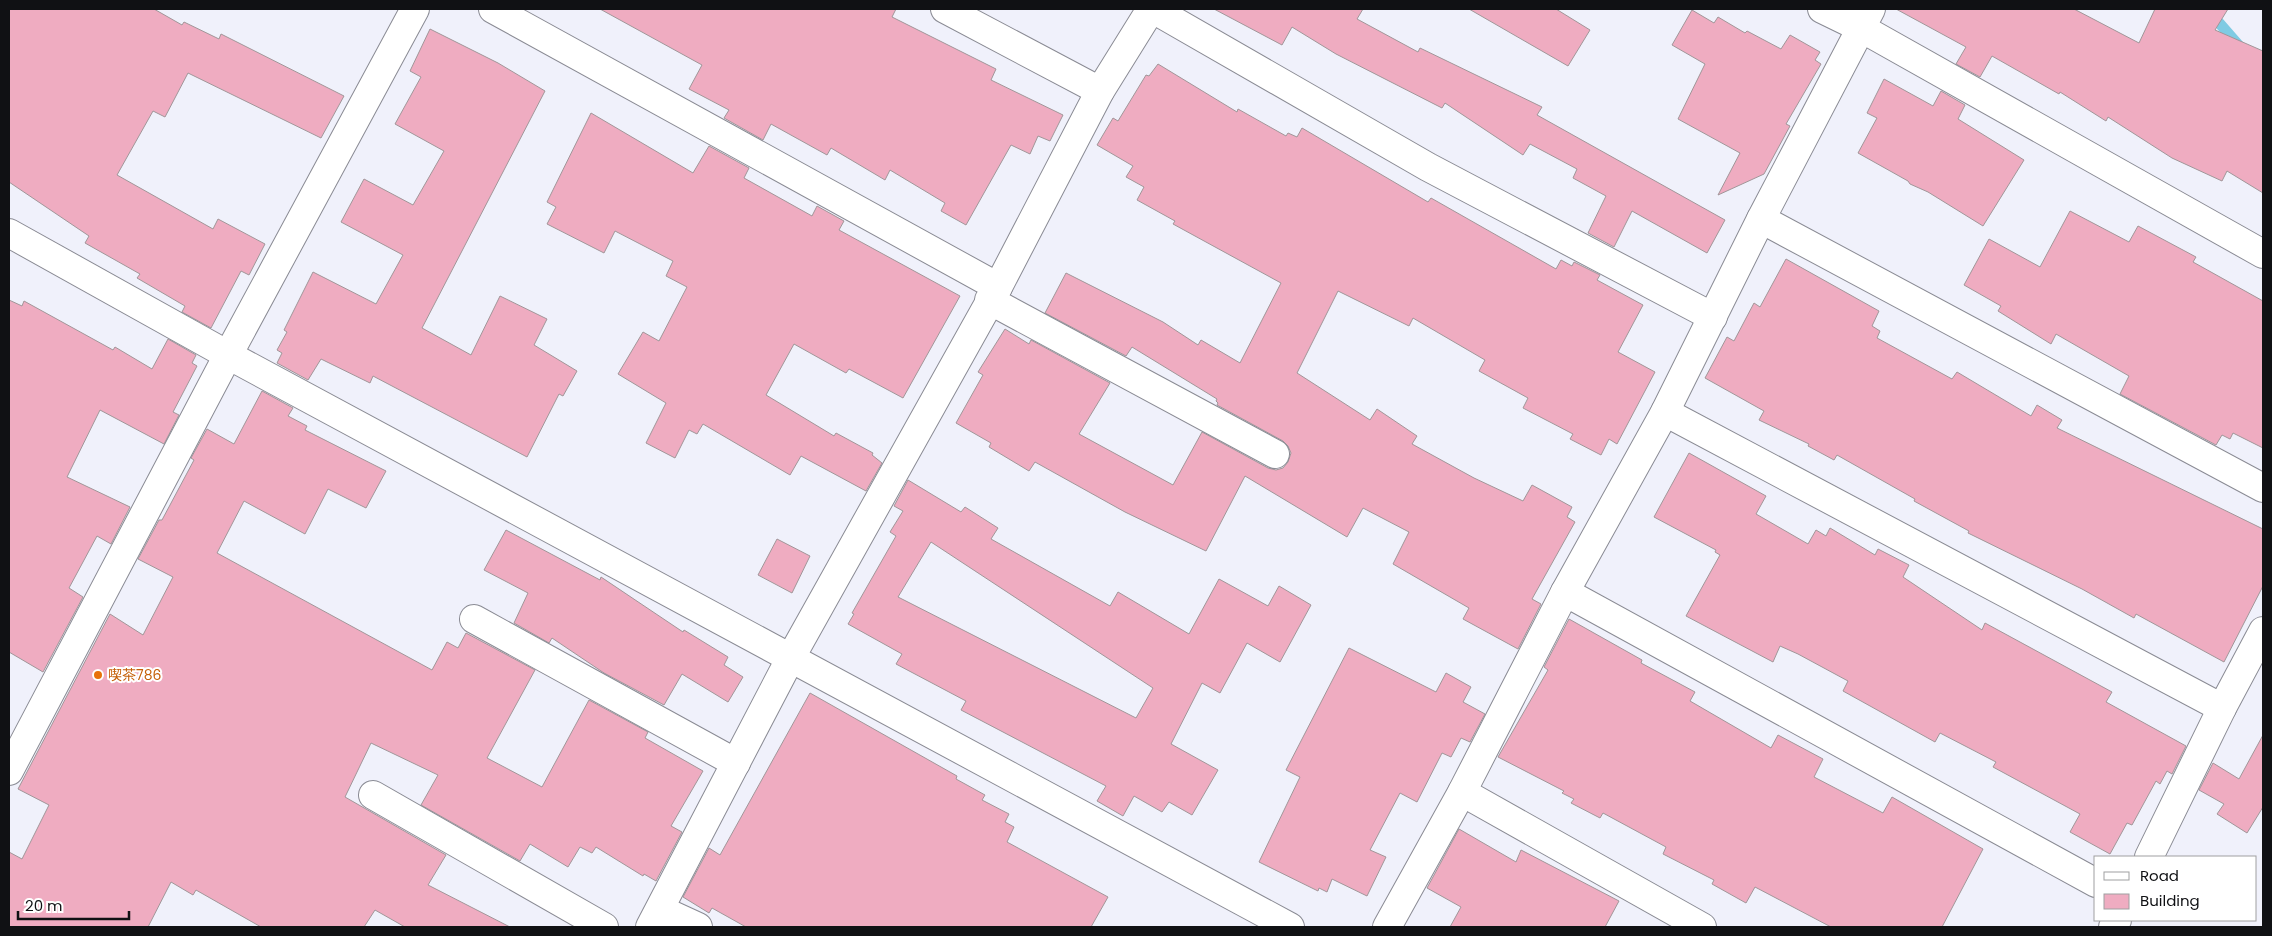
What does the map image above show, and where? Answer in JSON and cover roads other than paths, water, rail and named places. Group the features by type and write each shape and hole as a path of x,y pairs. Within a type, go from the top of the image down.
{"street":[{"path":"9,771 228,354 415,9"},
{"path":"493,9 1274,454"},
{"path":"945,9 1100,92"},
{"path":"698,927 656,919 790,659 993,293 1100,92 1152,9 1428,167 1712,317"},
{"path":"1822,9 1866,18 2263,254"},
{"path":"1387,927 1462,792 1565,592 1665,412 1761,219 1866,18"},
{"path":"1761,219 2263,488"},
{"path":"9,233 790,659 1290,927"},
{"path":"1665,412 2222,708"},
{"path":"1565,592 2094,881"},
{"path":"474,619 736,763"},
{"path":"2149,856 2222,708 2263,631"},
{"path":"1462,792 1702,927"},
{"path":"373,795 604,927"}],"waterway":[{"path":"2207,9 2241,48"}],"place":[{"name":"喫茶786","path":"98,675"}]}
